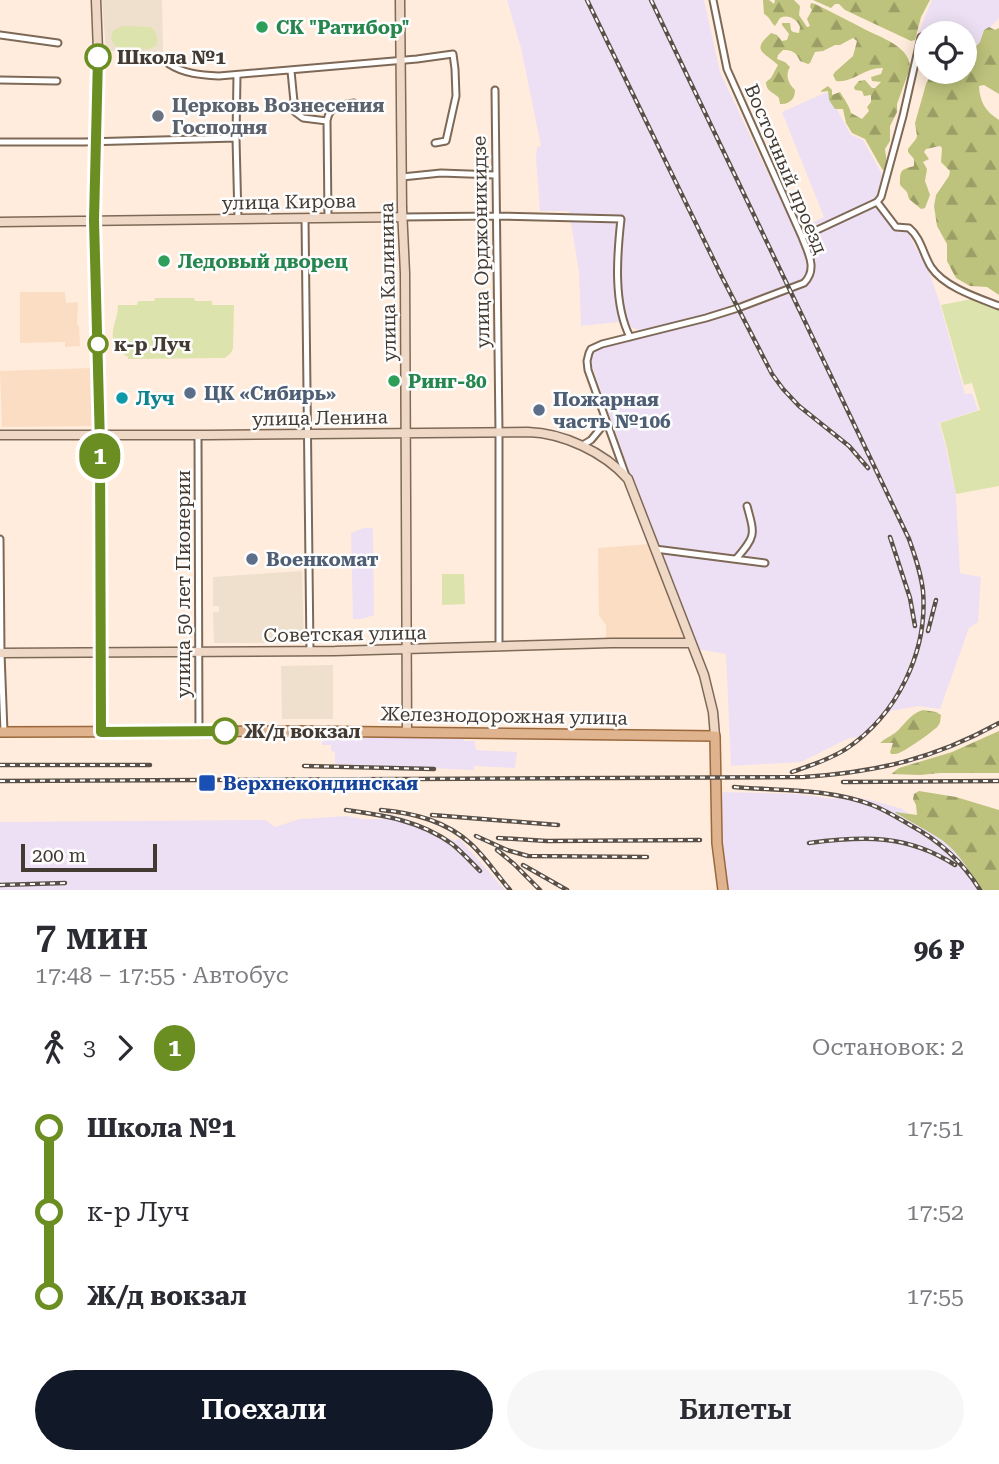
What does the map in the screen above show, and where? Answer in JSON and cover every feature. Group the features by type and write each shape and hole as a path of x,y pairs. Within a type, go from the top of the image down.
{"main road":[{"name":"Железнодорожная улица","path":"2,732 407,732 715,736"},
{"path":"715,736 717,843 723,890"}],"street":[{"path":"96,0 98,57 94,220 100,436 101,732"},
{"name":"улица Калинина","path":"400,0 407,732"},
{"name":"Восточный проезд","path":"628,479 588,370 587,357 592,349 738,308 804,283 810,275 810,256 727,69 713,0"},
{"path":"0,36 58,43"},
{"path":"169,64 183,71 219,76 453,54 456,101 446,141 435,143"},
{"path":"802,237 877,202 881,197 914,68"},
{"path":"291,71 295,112 303,118 327,121"},
{"path":"237,75 239,219"},
{"path":"0,80 57,80"},
{"name":"улица Орджоникидзе","path":"495,90 499,646"},
{"path":"328,218 327,121 332,108 354,103"},
{"path":"0,142 236,138"},
{"path":"402,177 441,173 495,175"},
{"path":"877,202 896,227 912,229 934,270 960,290 999,306"},
{"name":"улица Кирова","path":"0,222 495,216 621,219 618,271 623,321 630,337"},
{"path":"304,218 310,651"},
{"path":"581,446 591,440 606,422"},
{"name":"улица Ленина","path":"0,435 198,436 535,432 581,446 613,464 628,479"},
{"name":"улица 50 лет Пионерии","path":"198,436 199,732"},
{"path":"628,479 704,676 712,705 715,736"},
{"path":"736,560 753,535 747,506"},
{"path":"0,539 2,732"},
{"path":"655,549 765,563"},
{"name":"Советская улица","path":"1,653 310,651 691,643"}],"shaded area":[{"path":"102,0 162,0 163,52 106,51"},
{"path":"507,0 704,0 720,72 804,250 807,268 804,278 678,322 639,330 618,322 581,326 579,272 569,211 540,211 536,158 537,147 541,146 521,48"},
{"path":"932,0 999,0 999,18 989,29 993,32 977,48 977,21 923,21"},
{"path":"827,92 851,135 863,140 882,174 878,191 883,201 900,228 907,230 918,252 922,251 965,394 972,393 978,410 939,423 956,495 960,573 981,577 978,622 969,628 940,709 918,706 891,711 866,736 849,738 801,762 731,766 726,654 697,649 623,454 591,359 599,349 733,313 801,288 811,281 814,260 802,228 824,217 782,112"},
{"path":"20,292 65,292 66,303 78,302 80,346 65,347 65,342 20,343"},
{"path":"92,368 94,426 2,427 0,371"},
{"path":"373,528 374,615 353,619 351,533"},
{"path":"650,544 688,640 606,639 606,625 599,616 598,548"},
{"path":"302,571 304,643 214,643 213,612 219,612 219,606 213,606 213,577"},
{"path":"333,665 333,719 282,719 281,666"},
{"path":"408,735 464,738 464,741 475,741 476,750 517,752 515,768 474,766 474,770 335,764 335,752 331,751 331,745 322,745 322,736"},
{"path":"720,792 799,794 834,799 836,793 902,809 942,835 962,853 984,890 726,890 721,851"},
{"path":"388,814 407,819 455,841 459,838 505,890 0,890 0,822 266,820 275,827 300,819 347,816 386,819"}],"green space":[{"path":"763,0 774,4 775,0 794,0 800,6 799,15 807,27 810,26 807,19 812,10 811,3 815,4 886,40 906,54 910,68 890,126 890,141 885,149 885,171 865,139 852,133 846,123 843,109 835,109 829,100 828,91 821,92 828,86 832,95 840,92 851,113 862,119 869,111 867,107 871,102 871,95 864,96 862,91 855,90 854,87 859,81 865,80 875,88 881,82 872,81 871,77 881,74 883,68 836,81 833,75 835,72 853,56 857,41 853,38 815,52 808,64 800,61 793,52 783,50 777,59 790,67 788,79 795,90 791,101 780,104 779,98 766,85 778,65 760,47 771,33 782,41 787,40 789,34 782,23 790,23 793,32 799,33 800,27 789,17 780,18 775,26 764,14"},
{"path":"813,0 930,0 920,21 914,21 914,40 911,41 845,10 839,4 831,8"},
{"path":"123,26 151,27 157,36 156,46 149,49 118,48 111,37 114,30"},
{"path":"989,27 995,30 999,28 999,94 984,85 979,86 984,106 999,120 999,295 987,287 970,286 956,278 947,261 947,244 937,226 934,206 936,195 950,171 941,162 942,148 940,146 926,149 924,152 929,159 923,162 927,169 925,181 930,195 925,208 921,209 909,199 907,192 900,185 902,171 914,166 914,159 908,149 917,136 915,123 926,84 977,84 977,45 984,30"},
{"path":"155,298 194,298 195,301 212,301 212,305 234,305 231,353 225,358 128,359 113,338 118,305 137,305 138,301 154,301"},
{"path":"972,299 999,309 999,486 956,494 940,423 980,410 972,383 964,385 941,305"},
{"path":"442,574 464,574 465,604 442,605"},
{"path":"923,710 941,715 938,726 906,750 891,754 893,743 880,743 895,733 914,714"},
{"path":"999,731 999,773 891,774 899,768 952,752"},
{"path":"919,791 956,797 999,810 999,890 981,890 949,846 895,812 917,815 913,799 914,794"}],"railway":[{"path":"587,0 772,374 799,406 849,446 868,468"},
{"path":"651,0 909,539 922,584 923,614 920,637 906,680 894,700 880,719 846,749 792,772"},
{"path":"890,537 910,598 915,626"},
{"path":"928,631 936,600"},
{"path":"0,781 804,777 856,772 904,762 951,746 999,723"},
{"path":"0,765 150,765"},
{"path":"304,766 434,769"},
{"path":"843,782 999,781"},
{"path":"734,787 821,793 877,807 941,845 966,870 980,890"},
{"path":"346,810 415,824 452,844 480,871"},
{"path":"381,810 417,816 451,829 476,849 510,890"},
{"path":"432,815 558,825"},
{"path":"476,836 528,856 647,857"},
{"path":"498,838 547,841 700,840"},
{"path":"809,843 848,839 884,840 920,848 955,865"},
{"path":"497,850 540,890"},
{"path":"523,865 567,890"},
{"path":"0,885 65,883"}],"bus line":[{"name":"1","path":"98,57 94,220 100,444 101,732 225,731"}],"place":[{"name":"СК \"Ратибор\"","path":"262,27"},
{"name":"Школа №1","path":"98,57"},
{"name":"Церковь Вознесения Господня","path":"158,116"},
{"name":"Ледовый дворец","path":"164,261"},
{"name":"к-р Луч","path":"98,344"},
{"name":"Ринг-80","path":"394,381"},
{"name":"ЦК «Сибирь»","path":"190,393"},
{"name":"Луч","path":"122,398"},
{"name":"Пожарная часть №106","path":"539,410"},
{"name":"Военкомат","path":"252,559"},
{"name":"Ж/д вокзал","path":"225,731"},
{"name":"Верхнекондинская","path":"207,783"}]}
